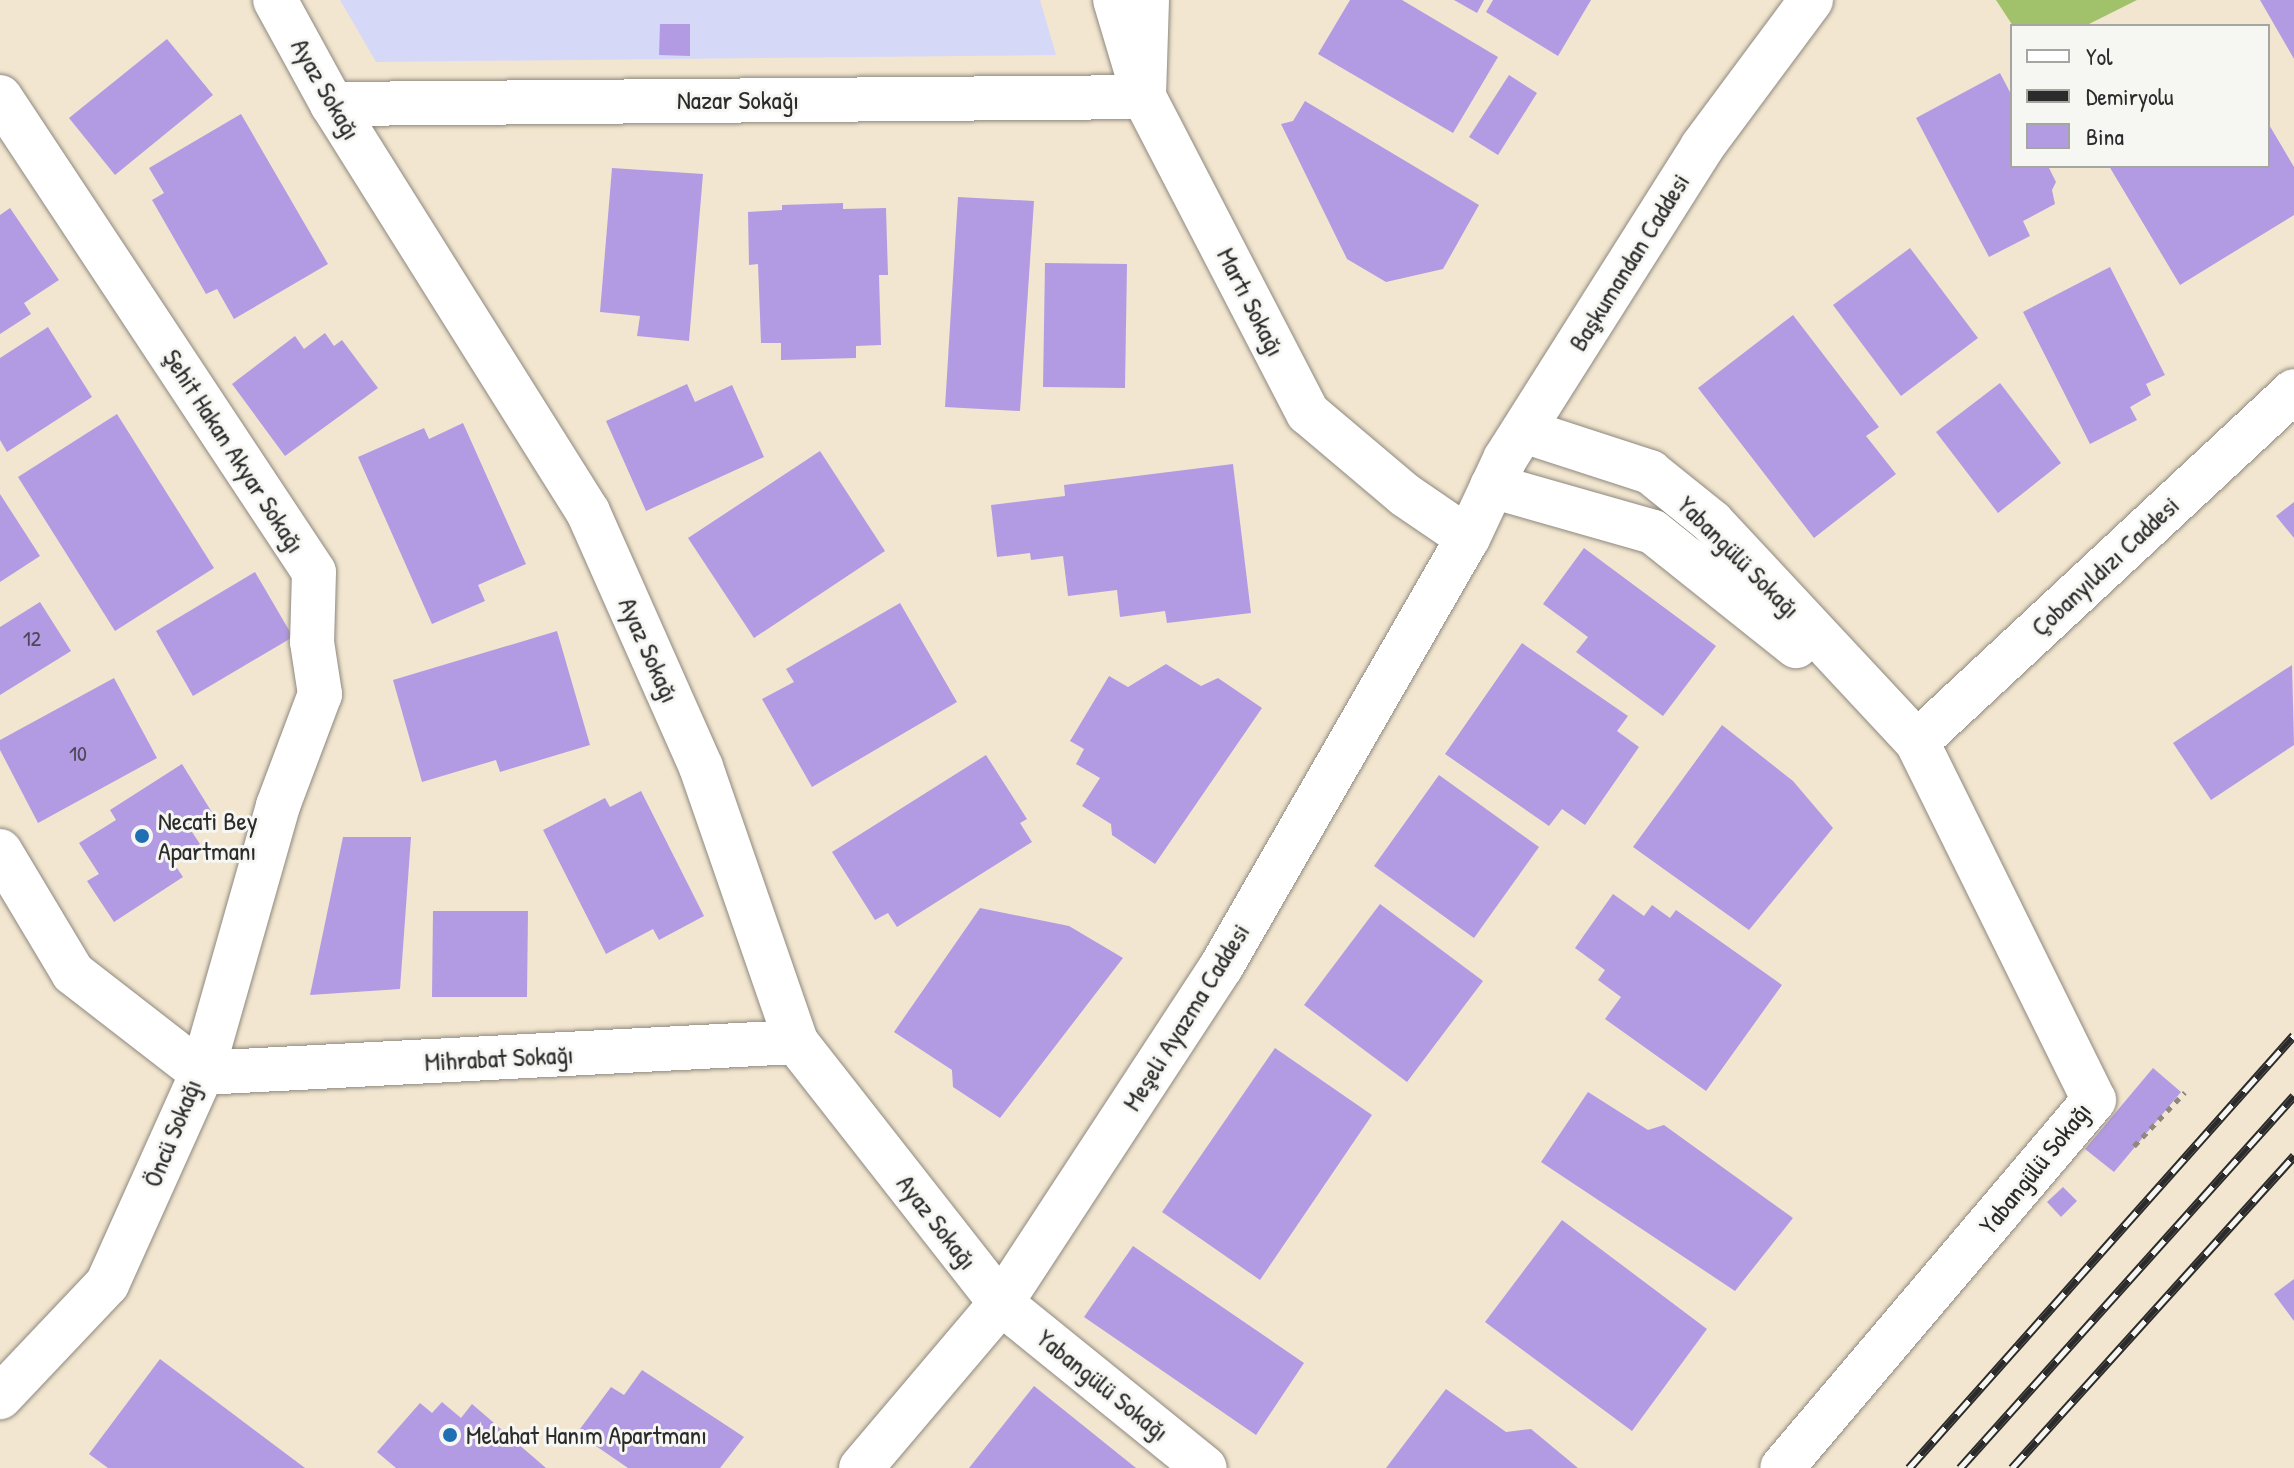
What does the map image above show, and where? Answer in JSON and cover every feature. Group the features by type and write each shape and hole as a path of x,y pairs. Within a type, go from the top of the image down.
{"street":[{"name":"Ayaz Sokağı","path":"275,0 332,104 588,512 701,767 796,1042 1001,1303"},
{"path":"1115,0 1144,97"},
{"name":"Martı Sokağı","path":"1147,0 1144,97 1308,413 1405,495 1468,538"},
{"name":"Başkumandan Caddesi","path":"1468,538 1492,486 1524,431 1702,147 1811,0"},
{"name":"Şehit Hakan Akyar Sokağı","path":"0,97 314,572 312,642 320,694 278,806 202,1073"},
{"name":"Nazar Sokağı","path":"332,104 1144,97"},
{"name":"Çobanyıldızı Caddesi","path":"1917,742 2294,391"},
{"name":"Yabangülü Sokağı","path":"1524,431 1650,472 1712,522 1917,742 2094,1100 1782,1468"},
{"name":"Yabangülü Sokağı","path":"1492,486 1653,532 1917,742"},
{"name":"Meşeli Ayazma Caddesi","path":"861,1468 1001,1303 1221,967 1468,538"},
{"name":"Öncü Sokağı","path":"0,851 73,973 202,1073 107,1284 0,1397"},
{"name":"Mihrabat Sokağı","path":"202,1073 796,1042"},
{"name":"Yabangülü Sokağı","path":"1001,1303 1205,1468"}],"path":[{"path":"2134,1146 2185,1092"}],"shaded area":[{"path":"340,0 1040,0 1056,55 376,62"}],"green space":[{"path":"1996,0 2137,0 2089,24 2012,24"}],"building":[{"path":"1350,0 1402,0 1498,57 1453,133 1318,54"},
{"path":"1454,0 1484,0 1477,13"},
{"path":"1493,0 1591,0 1558,56 1486,12"},
{"path":"2260,0 2294,0 2294,59"},
{"path":"660,24 690,24 690,56 659,55"},
{"path":"167,39 213,95 115,175 69,118"},
{"path":"2000,73 2010,92 2010,168 2049,168 2056,182 2052,190 2055,204 2023,221 2030,236 1989,257 1916,118"},
{"path":"1509,75 1537,93 1498,155 1469,137"},
{"path":"1305,101 1479,205 1443,269 1386,282 1347,259 1281,124 1293,121"},
{"path":"241,114 328,264 234,319 217,289 206,294 152,200 164,193 149,168"},
{"path":"2270,126 2294,167 2294,215 2180,285 2110,168 2270,168"},
{"path":"612,168 703,174 689,341 637,336 640,316 600,312"},
{"path":"958,197 1034,201 1020,411 945,407"},
{"path":"843,203 843,209 886,208 888,275 879,275 881,345 856,346 856,358 781,360 781,343 761,343 758,264 749,265 748,212 782,210 782,205"},
{"path":"10,208 59,280 24,303 31,314 0,334 0,215"},
{"path":"1910,248 1978,338 1901,396 1833,305"},
{"path":"1045,263 1127,264 1125,388 1043,387"},
{"path":"2110,267 2165,375 2146,384 2151,395 2130,407 2137,420 2090,444 2023,312"},
{"path":"1793,315 1879,427 1866,436 1896,474 1814,538 1698,388"},
{"path":"48,327 92,397 7,452 0,440 0,358"},
{"path":"325,333 334,346 342,340 378,388 285,456 232,384 295,336 304,349"},
{"path":"2000,383 2061,463 1998,513 1936,432"},
{"path":"687,384 695,402 732,385 764,457 646,511 606,421"},
{"path":"117,414 214,568 115,631 18,477"},
{"path":"463,423 526,564 478,585 485,601 432,624 358,457 424,428 429,439"},
{"path":"820,451 885,551 754,638 688,538"},
{"path":"1233,464 1251,613 1167,623 1165,611 1120,617 1117,590 1068,596 1063,556 1031,560 1030,553 997,557 991,505 1065,496 1064,485"},
{"path":"0,494 40,556 0,582"},
{"path":"2294,502 2294,538 2276,516"},
{"path":"1584,548 1716,646 1663,716 1576,652 1588,637 1543,604"},
{"path":"255,572 293,637 193,696 156,631"},
{"path":"40,602 71,651 0,695 0,627"},
{"path":"900,603 957,702 812,787 762,699 794,682 786,669"},
{"path":"557,631 590,745 500,772 496,760 422,782 393,680"},
{"path":"1522,643 1628,716 1617,731 1639,747 1585,825 1562,809 1549,826 1445,754"},
{"path":"1166,664 1201,686 1218,678 1262,708 1155,864 1112,835 1111,824 1082,806 1100,778 1076,764 1084,749 1070,741 1109,676 1128,687"},
{"path":"2292,665 2294,745 2211,800 2173,743"},
{"path":"114,678 157,758 38,823 0,750 0,740"},
{"path":"1722,725 1793,781 1833,828 1749,930 1633,847"},
{"path":"986,755 1027,819 1020,823 1032,842 897,927 888,913 875,920 832,852"},
{"name":"Necati Bey Apartmanı","path":"182,764 213,814 190,829 200,844 173,862 183,877 114,922 87,881 99,874 79,843 116,820 110,810"},
{"path":"1439,775 1539,847 1474,938 1374,866"},
{"path":"641,791 704,916 659,940 653,929 606,954 543,830 605,798 610,807"},
{"path":"343,837 411,837 400,989 310,995"},
{"path":"1613,894 1644,916 1652,905 1670,918 1676,910 1782,985 1706,1091 1605,1019 1621,997 1598,980 1605,970 1575,948"},
{"path":"1380,904 1483,981 1407,1082 1304,1005"},
{"path":"980,908 1069,926 1123,958 1000,1118 953,1087 952,1070 894,1032"},
{"path":"433,911 528,911 527,997 432,997"},
{"path":"1275,1048 1372,1115 1260,1280 1162,1212"},
{"path":"2153,1068 2181,1092 2114,1172 2085,1149"},
{"path":"1588,1092 1648,1130 1664,1125 1793,1218 1735,1291 1541,1162"},
{"path":"2063,1187 2077,1201 2061,1217 2047,1202"},
{"path":"1562,1220 1707,1329 1632,1431 1485,1322"},
{"path":"1133,1246 1304,1363 1256,1435 1084,1317"},
{"path":"2294,1279 2294,1321 2274,1294"},
{"path":"160,1359 305,1468 108,1468 89,1454"},
{"path":"642,1370 744,1437 720,1468 628,1468 577,1433 611,1387 624,1395"},
{"path":"1034,1386 1136,1468 969,1468"},
{"path":"1446,1389 1506,1432 1531,1429 1578,1468 1386,1468"},
{"name":"Melahat Hanım Apartmanı","path":"442,1402 461,1418 472,1404 546,1468 396,1468 377,1452 420,1403 432,1413"}],"railway":[{"path":"1909,1468 2294,1035"},
{"path":"1960,1468 2294,1096"},
{"path":"2012,1468 2294,1156"}],"place":[{"name":"Necati Bey Apartmanı","path":"142,836"},
{"name":"Melahat Hanım Apartmanı","path":"450,1435"}]}
